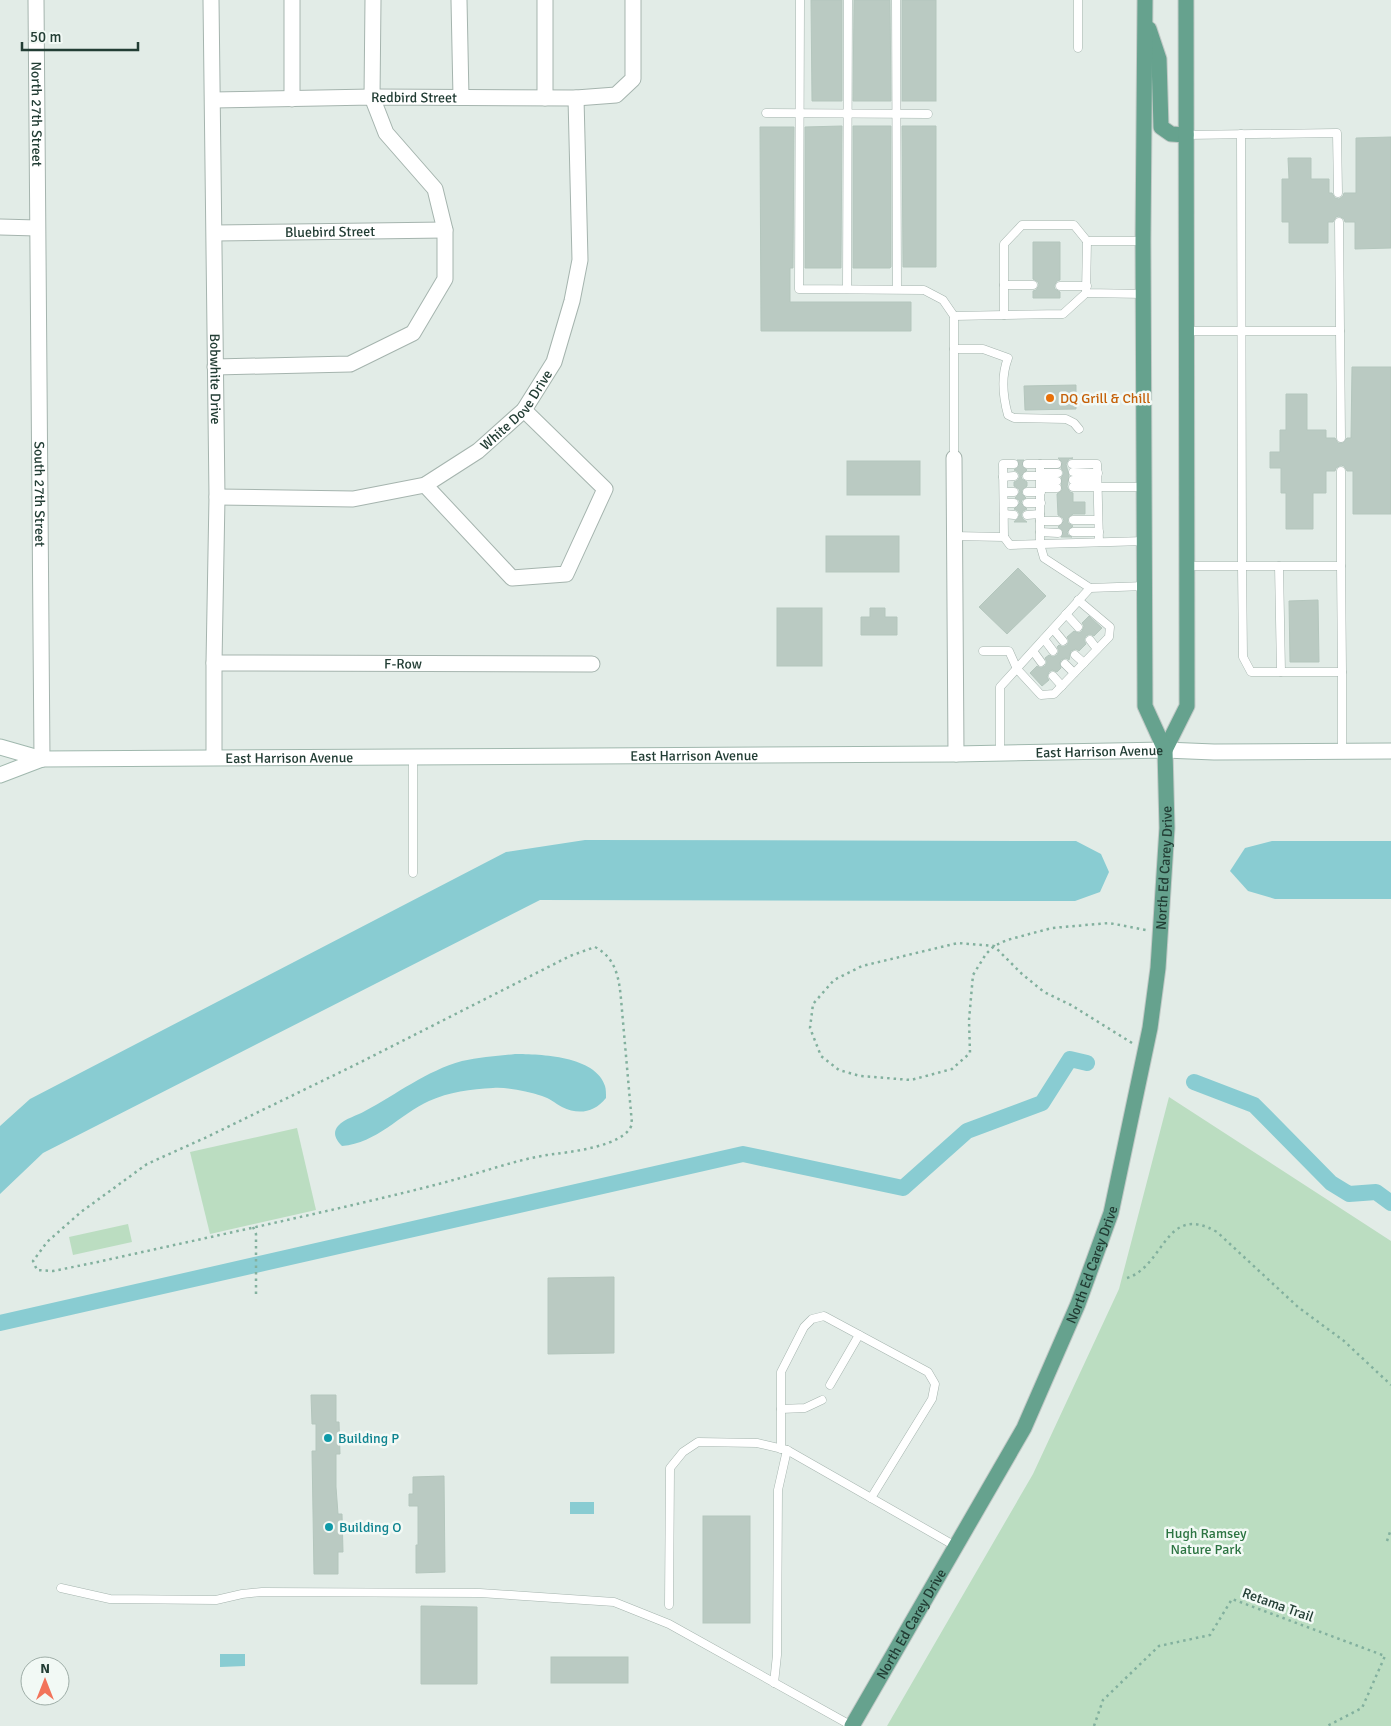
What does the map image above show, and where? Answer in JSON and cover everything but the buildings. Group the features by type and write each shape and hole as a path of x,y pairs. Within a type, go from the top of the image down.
{"main road":[{"path":"1145,0 1143,241 1145,706 1165,750"},
{"path":"1165,750 1187,706 1186,0"},
{"path":"1145,16 1159,59 1161,127 1170,134 1186,135"},
{"name":"North Ed Carey Drive","path":"852,1726 1024,1428 1078,1304 1111,1213 1146,1051 1158,968 1167,828 1165,750"}],"street":[{"name":"North 27th Street","path":"36,0 38,228"},
{"name":"Bobwhite Drive","path":"211,0 217,497 214,757"},
{"path":"292,0 292,99"},
{"path":"215,366 350,364 413,333 445,279 445,230 435,189 386,133 372,97 373,0"},
{"path":"459,0 461,97"},
{"path":"544,98 545,0"},
{"name":"Redbird Street","path":"213,100 372,97 576,98 616,95 633,79 633,0"},
{"name":"White Dove Drive","path":"217,497 353,499 425,485 478,451 524,410 554,362 572,301 580,260 576,98"},
{"path":"0,227 38,228"},
{"name":"South 27th Street","path":"38,228 42,759"},
{"name":"Bluebird Street","path":"215,233 445,230"},
{"path":"425,485 512,578 566,574 605,489 524,410"},
{"path":"954,458 956,754"},
{"name":"F-Row","path":"214,663 592,664"},
{"name":"East Harrison Avenue","path":"0,747 42,759 1000,754 1165,750 1214,752 1391,750"},
{"path":"0,775 42,759"}],"lane":[{"path":"800,0 799,289 924,290 943,300 954,316 954,458"},
{"path":"847,289 848,0"},
{"path":"896,0 897,289"},
{"path":"1078,0 1078,48"},
{"path":"766,113 928,114"},
{"path":"1186,135 1337,133 1338,193"},
{"path":"1241,134 1243,657 1251,672 1342,672"},
{"path":"1339,222 1341,438"},
{"path":"954,316 1063,314 1086,290 1087,241 1074,225 1022,225 1004,244 1004,315"},
{"path":"1087,241 1143,241"},
{"path":"1004,285 1033,285"},
{"path":"1060,286 1086,290 1144,294"},
{"path":"1186,331 1340,331"},
{"path":"954,349 983,349 1008,358 1003,380 1005,406 1008,415 1014,418 1066,419 1074,423 1079,429"},
{"path":"1014,464 1003,464 1004,537 1010,545 1145,541"},
{"path":"1027,464 1057,464"},
{"path":"1040,464 1040,544 1044,558 1090,588 1145,586"},
{"path":"1099,542 1098,480 1097,464 1073,476 1098,480 1144,486"},
{"path":"1341,471 1342,751"},
{"path":"1003,476 1014,476"},
{"path":"1027,476 1040,482 1057,480 1040,482 1027,492"},
{"path":"1004,492 1014,492"},
{"path":"1027,503 1040,503"},
{"path":"1004,504 1014,504"},
{"path":"1004,514 1014,515"},
{"path":"1027,515 1058,521"},
{"path":"1073,520 1098,520"},
{"path":"1040,532 1058,533"},
{"path":"1073,532 1099,532"},
{"path":"954,536 1004,537"},
{"path":"1187,566 1342,566"},
{"path":"1279,566 1281,672"},
{"path":"1000,754 1000,687 1090,588"},
{"path":"983,651 1009,651 1017,669 1042,695 1054,694 1109,637 1110,626 1078,600"},
{"path":"1066,614 1078,627"},
{"path":"1052,629 1063,641"},
{"path":"1044,639 1053,651"},
{"path":"1090,640 1098,649"},
{"path":"1033,651 1042,662"},
{"path":"1074,655 1084,664"},
{"path":"1065,664 1074,674"},
{"path":"1053,676 1062,686"},
{"path":"413,758 413,873"},
{"path":"774,1683 777,1655 778,1490 784,1449 781,1372 804,1327 812,1319 824,1316 928,1372 935,1384 932,1399 870,1498"},
{"path":"830,1385 859,1335"},
{"path":"781,1409 805,1408 822,1400"},
{"path":"670,1605 670,1468 683,1452 698,1442 757,1443 784,1449 956,1546"},
{"path":"61,1588 110,1599 216,1600 262,1592 406,1592 480,1593 614,1602 669,1624 852,1726"}],"path":[{"path":"1146,1051 1071,1005 1044,992 1022,974 994,946 958,944 862,966 834,980 813,1004 810,1028 821,1056 839,1070 860,1076 910,1080 952,1069 970,1053 969,1020 972,975 986,954 994,946 1008,940 1052,928 1110,923 1160,932"},
{"path":"594,947 600,950 613,963 619,981 625,1058 632,1114 630,1130 626,1134 616,1140 579,1151 520,1160 445,1182 253,1227 53,1271 36,1270 33,1261 47,1242 80,1212 147,1164 355,1065 570,956 594,947"},
{"path":"1127,1278 1137,1275 1171,1234 1181,1226 1189,1224 1205,1226 1217,1232 1298,1307 1344,1341 1391,1385"},
{"path":"253,1227 256,1234 256,1296"},
{"path":"1387,1541 1391,1529"},
{"name":"Retama Trail","path":"1094,1726 1102,1700 1159,1646 1210,1635 1232,1599 1384,1656 1362,1708 1327,1726"}],"green space":[{"name":"Hugh Ramsey Nature Park","path":"1169,1097 1391,1241 1391,1726 887,1726 1033,1474 1119,1289"},
{"path":"297,1128 316,1210 210,1234 190,1152"},
{"path":"128,1224 132,1242 73,1255 69,1237"}],"water":[{"path":"585,840 1076,841 1101,854 1109,872 1100,892 1075,901 540,900 43,1153 0,1194 0,1126 30,1099 506,852"},
{"path":"1272,841 1391,841 1391,899 1275,899 1248,891 1230,871 1245,848"},
{"path":"515,1054 552,1056 591,1068 600,1076 605,1086 606,1098 591,1110 580,1112 568,1110 550,1099 530,1092 499,1088 468,1090 444,1095 429,1101 366,1140 342,1146 337,1139 336,1129 344,1121 362,1113 436,1071 462,1061"},
{"path":"570,1502 594,1502 594,1514 570,1514"},
{"path":"220,1654 245,1654 245,1666 220,1667"}],"waterway":[{"path":"0,1323 743,1154 903,1188 967,1131 1042,1103 1070,1059 1087,1063"},
{"path":"1194,1082 1254,1105 1331,1183 1349,1194 1376,1192 1391,1203"}],"place":[{"name":"DQ Grill & Chill","path":"1050,398"},
{"name":"Building P","path":"328,1438"},
{"name":"Building O","path":"329,1527"}]}
